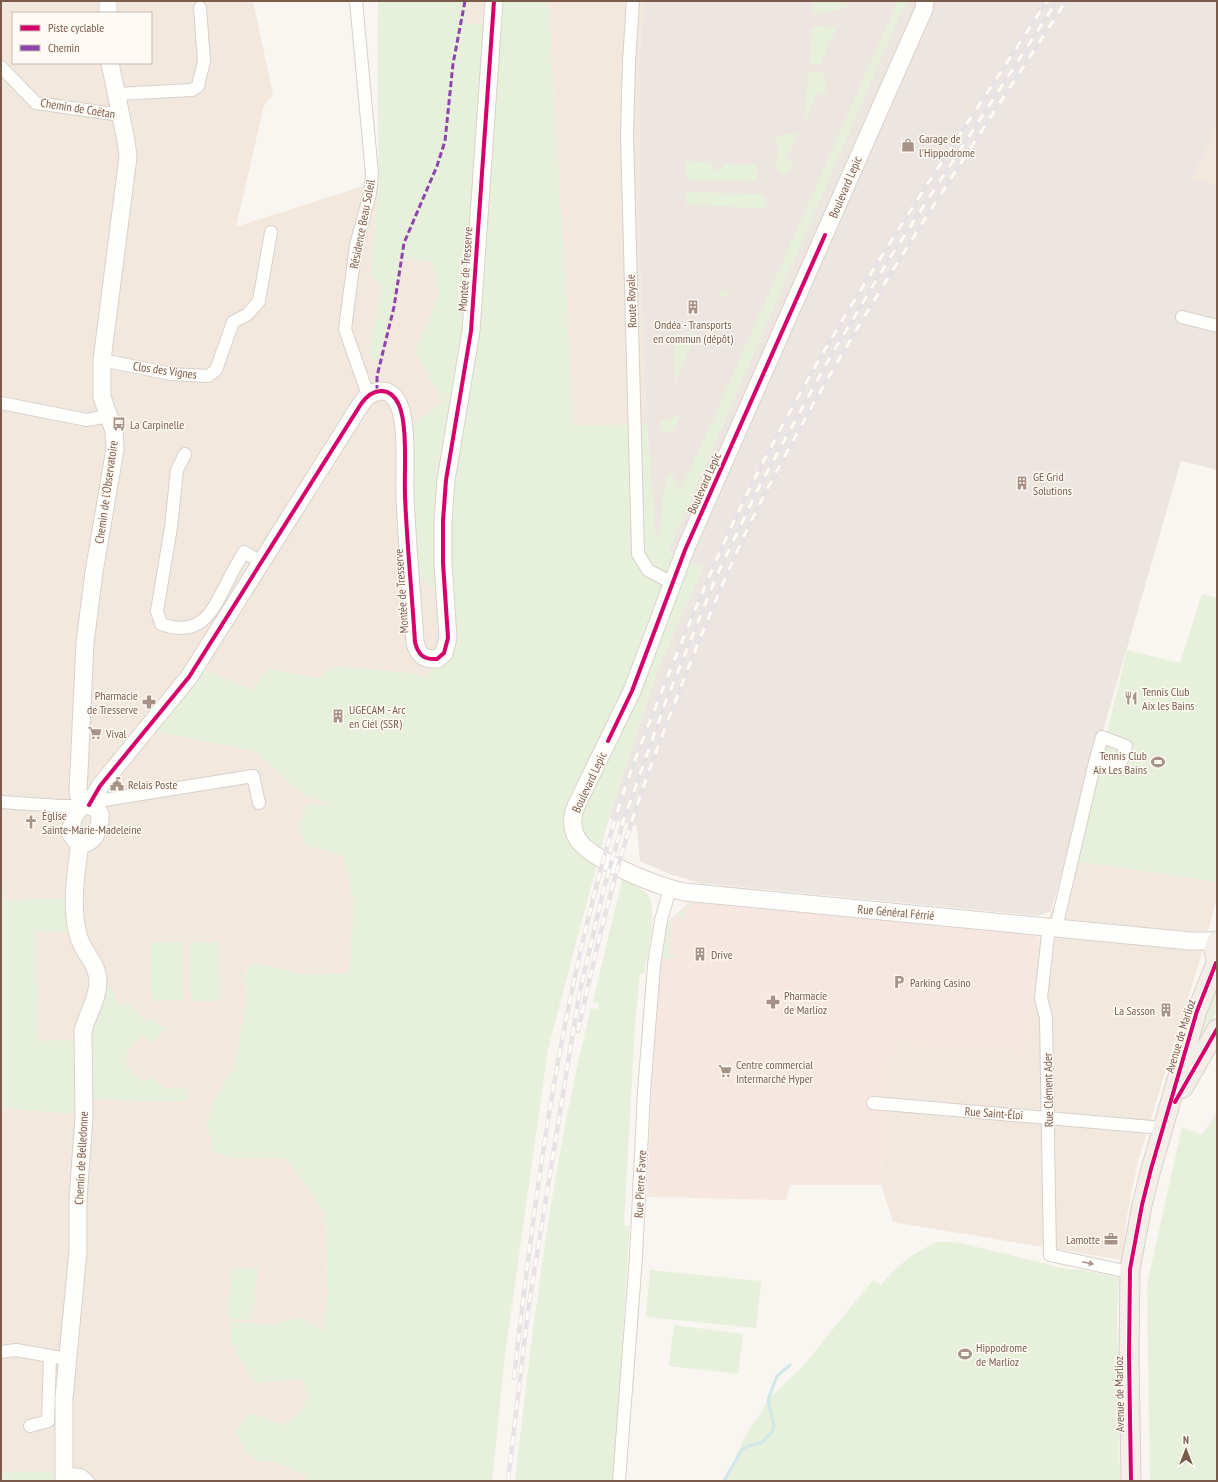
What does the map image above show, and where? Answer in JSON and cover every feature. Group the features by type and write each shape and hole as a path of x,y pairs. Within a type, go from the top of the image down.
{"main road":[{"name":"Avenue de Marlioz","path":"1132,1481 1129,1404 1129,1272 1142,1205 1197,1011 1216,953"},
{"name":"Avenue de Marlioz","path":"1165,1122 1217,1029"},
{"name":"Avenue de Marlioz","path":"1129,1306 1135,1268 1134,1249"}],"street":[{"path":"108,1 108,12"},
{"name":"Résidence Beau Soleil","path":"356,1 372,174 370,194 356,245 345,329 368,395"},
{"name":"Montée de Tresserve","path":"368,395 377,391 388,392 392,395 399,406 403,423 405,497 415,642 420,655 425,659 437,659 444,652 448,638 443,570 443,521 446,480 471,331 494,1"},
{"name":"Route Royale","path":"633,1 630,38 627,134 638,554 648,570 672,584"},
{"name":"Boulevard Lepic","path":"607,861 586,849 574,833 573,816 580,797 632,692 672,584 927,4"},
{"path":"117,94 192,90 198,86 204,61 200,8"},
{"name":"Chemin de l'Observatoire","path":"80,843 91,842 99,825 100,814 80,808 78,792 83,661 94,572 115,449 114,431 102,397 102,360 127,168 126,142 110,64"},
{"name":"Chemin de Coëtan","path":"1,67 36,103 121,115"},
{"name":"Clos des Vignes","path":"102,360 172,374 208,376 216,370 234,322 248,314 259,301 271,232"},
{"path":"1182,317 1217,326"},
{"path":"80,843 73,839 70,833 80,808 145,732 189,677 368,395"},
{"path":"1,403 87,420 108,416"},
{"path":"185,454 178,470 171,527 157,611 162,624 177,628 200,623 210,615 244,552 261,562"},
{"name":"Rue Clément Ader","path":"1095,762 1052,927 1041,998 1046,1018 1049,1118 1050,1255 1129,1272"},
{"path":"1,802 80,808 104,800 253,776 259,803"},
{"name":"Chemin de Belledonne","path":"64,1478 67,1359 78,1251 78,1199 84,1117 83,1031 86,1019 96,996 98,980 96,966 83,947 77,931 75,876 80,843"},
{"name":"Rue Général Férrié","path":"607,861 670,889 685,892 1190,941 1216,953"},
{"name":"Rue Pierre Favre","path":"619,1481 636,1257 644,1092 654,965 661,920 670,889"},
{"name":"Rue Saint-Éloi","path":"873,1103 1049,1118 1165,1122"},
{"path":"1,1352 16,1350 67,1359"},
{"path":"30,1426 48,1421 50,1356"},
{"path":"64,1478 81,1475 88,1481"}],"shaded area":[{"path":"1,1 253,1 273,95 264,105 236,227 379,181 370,276 382,286 369,353 378,360 389,321 401,259 432,262 439,294 415,351 443,402 440,596 451,654 305,844 343,856 354,904 349,973 307,975 251,962 245,973 246,1005 233,1068 213,1102 230,1158 286,1158 325,1213 327,1292 324,1331 299,1317 273,1325 232,1321 230,1341 254,1383 303,1379 308,1397 297,1416 282,1425 252,1413 237,1433 248,1454 260,1462 273,1461 305,1475 306,1481 1,1481"},
{"path":"467,1 500,1 499,23 464,24"},
{"path":"548,1 644,1 640,50 640,266 647,424 574,426"},
{"path":"644,1 1217,1 1217,125 1192,178 1217,185 1217,470 1181,461 1051,911 1038,916 699,883 667,873 640,861 637,826 609,818 658,669 703,568 656,545 647,424 640,266 640,50"},
{"path":"1217,125 1217,185 1192,178"},
{"path":"1076,861 1217,882 1217,897 1201,956 1138,1161 1127,1215 1122,1260 893,1222 881,1185 892,1041 1025,1050 1039,938"},
{"path":"689,902 1033,932 1039,938 1025,1051 892,1041 881,1185 790,1185 786,1200 647,1197 653,1045 659,972 666,923"}],"green space":[{"path":"378,1 467,1 465,24 499,23 500,1 548,1 574,426 647,424 656,541 659,534 666,475 671,472 680,491 708,431 896,5 895,1 908,1 900,15 669,551 703,568 658,669 609,818 548,1049 505,1355 492,1481 306,1481 305,1475 273,1461 260,1462 248,1454 236,1433 242,1423 252,1413 282,1425 297,1416 308,1397 303,1379 254,1383 230,1341 231,1321 273,1325 299,1317 324,1331 327,1292 325,1213 286,1158 230,1158 214,1152 206,1125 213,1102 233,1068 246,1005 245,973 252,962 307,975 349,973 354,904 343,856 305,844 297,826 307,804 333,805 301,793 256,752 155,731 203,669 253,690 268,669 320,678 331,666 412,673 424,678 439,662 440,596 420,575 408,428 443,402 415,351 439,294 432,262 401,259 389,321 378,361 373,360 369,353 382,286 370,276 379,181 377,84"},
{"path":"813,1 831,1 845,4 846,1 849,1 845,9 812,14"},
{"path":"812,26 837,27 820,65 810,65"},
{"path":"809,71 824,73 826,93 817,94 804,122 806,90 808,88"},
{"path":"798,133 786,160 793,160 788,173 780,175 776,167 778,142 775,142 775,136"},
{"path":"685,161 710,162 718,171 726,164 757,165 757,181 689,180 685,175"},
{"path":"686,192 762,194 769,209 686,204"},
{"path":"720,291 735,293 717,298"},
{"path":"690,333 697,333 675,382 675,341 690,340"},
{"path":"682,413 673,431 667,432 661,430 660,422"},
{"name":"Tennis Club Aix Les Bains","path":"1202,594 1217,598 1217,882 1076,861 1127,650 1180,663"},
{"path":"1,861 3,900 71,898 71,933 35,931 38,1041 75,1040 76,1114 1,1108"},
{"path":"622,879 644,891 649,897 652,907 652,930 645,973 640,974 635,1025 624,1225 630,1226 613,1481 515,1481 545,1243 565,1125 591,1008 599,1009 599,1003 593,1002"},
{"path":"692,902 692,905 686,909 682,918 675,917 671,923 669,954 678,955 674,958 663,959 667,924"},
{"path":"150,942 182,942 183,1000 151,1001"},
{"path":"190,942 220,942 221,1001 191,1001"},
{"path":"1217,979 1217,1002 1212,1027 1203,1037 1199,1036"},
{"path":"108,986 112,986 115,998 120,1007 128,1003 146,1020 154,1021 167,1029 151,1043 143,1035 126,1052 126,1066 143,1082 150,1076 168,1091 171,1088 188,1089 187,1102 93,1100 92,1035 106,998"},
{"path":"1217,1113 1217,1481 1150,1481 1147,1285 1182,1127 1202,1135"},
{"name":"Hippodrome de Marlioz","path":"936,1242 956,1242 1071,1270 1075,1269 1119,1277 1117,1316 1120,1481 725,1481 745,1436 771,1397 804,1365 873,1280 881,1285 906,1260"},
{"path":"232,1267 258,1269 252,1320 227,1318"},
{"path":"650,1270 761,1281 756,1328 646,1317"},
{"path":"674,1325 743,1334 738,1374 669,1366"},
{"path":"1,1472 60,1472 59,1481 1,1481"}],"waterway":[{"path":"724,1481 741,1451 748,1446 761,1443 772,1432 774,1426 768,1400 777,1376 790,1365"}],"railway":[{"path":"514,1378 541,1168 564,1029 595,891 626,784 641,745 671,668 720,551 753,482 786,420 820,358 893,238 1047,1"},
{"path":"508,1481 528,1310 579,995 604,888 623,822 666,701 717,575 760,485 829,359 886,264 1057,1"},
{"path":"578,1031 609,901 638,802 662,735 697,646 739,546 802,425 873,302 949,181 1066,1"}],"marked path":[{"path":"377,391 377,376 394,307 404,243 437,166 445,141 453,64 465,1"}],"cycle path":[{"path":"89,805 100,786 189,677 361,404 375,392 381,391 391,394 399,405 404,425 406,514 415,642 422,656 428,659 437,659 444,653 448,638 443,563 443,521 446,480 471,331 494,1"},
{"path":"608,741 632,691 685,550 825,235"},
{"path":"1131,1481 1129,1354 1130,1269 1142,1205 1151,1169 1197,1011 1216,963"},
{"path":"1175,1102 1217,1029"}],"place":[{"name":"Garage de l'Hippodrome","path":"908,145"},
{"name":"Ondéa - Transports en commun (dépôt)","path":"693,307"},
{"name":"La Carpinelle","path":"119,424"},
{"name":"GE Grid Solutions","path":"1022,483"},
{"name":"Tennis Club Aix les Bains","path":"1131,698"},
{"name":"Pharmacie de Tresserve","path":"149,702"},
{"name":"UGECAM - Arc en Ciel (SSR)","path":"338,716"},
{"name":"Vival","path":"95,733"},
{"name":"Tennis Club Aix Les Bains","path":"1158,762"},
{"name":"Relais Poste","path":"117,784"},
{"name":"Église Sainte-Marie-Madeleine","path":"31,822"},
{"name":"Drive","path":"700,954"},
{"name":"Parking Casino","path":"899,982"},
{"name":"Pharmacie de Marlioz","path":"773,1002"},
{"name":"La Sasson","path":"1166,1010"},
{"name":"Centre commercial Intermarché Hyper","path":"725,1071"},
{"name":"Lamotte","path":"1111,1239"},
{"name":"Hippodrome de Marlioz","path":"965,1354"}]}
